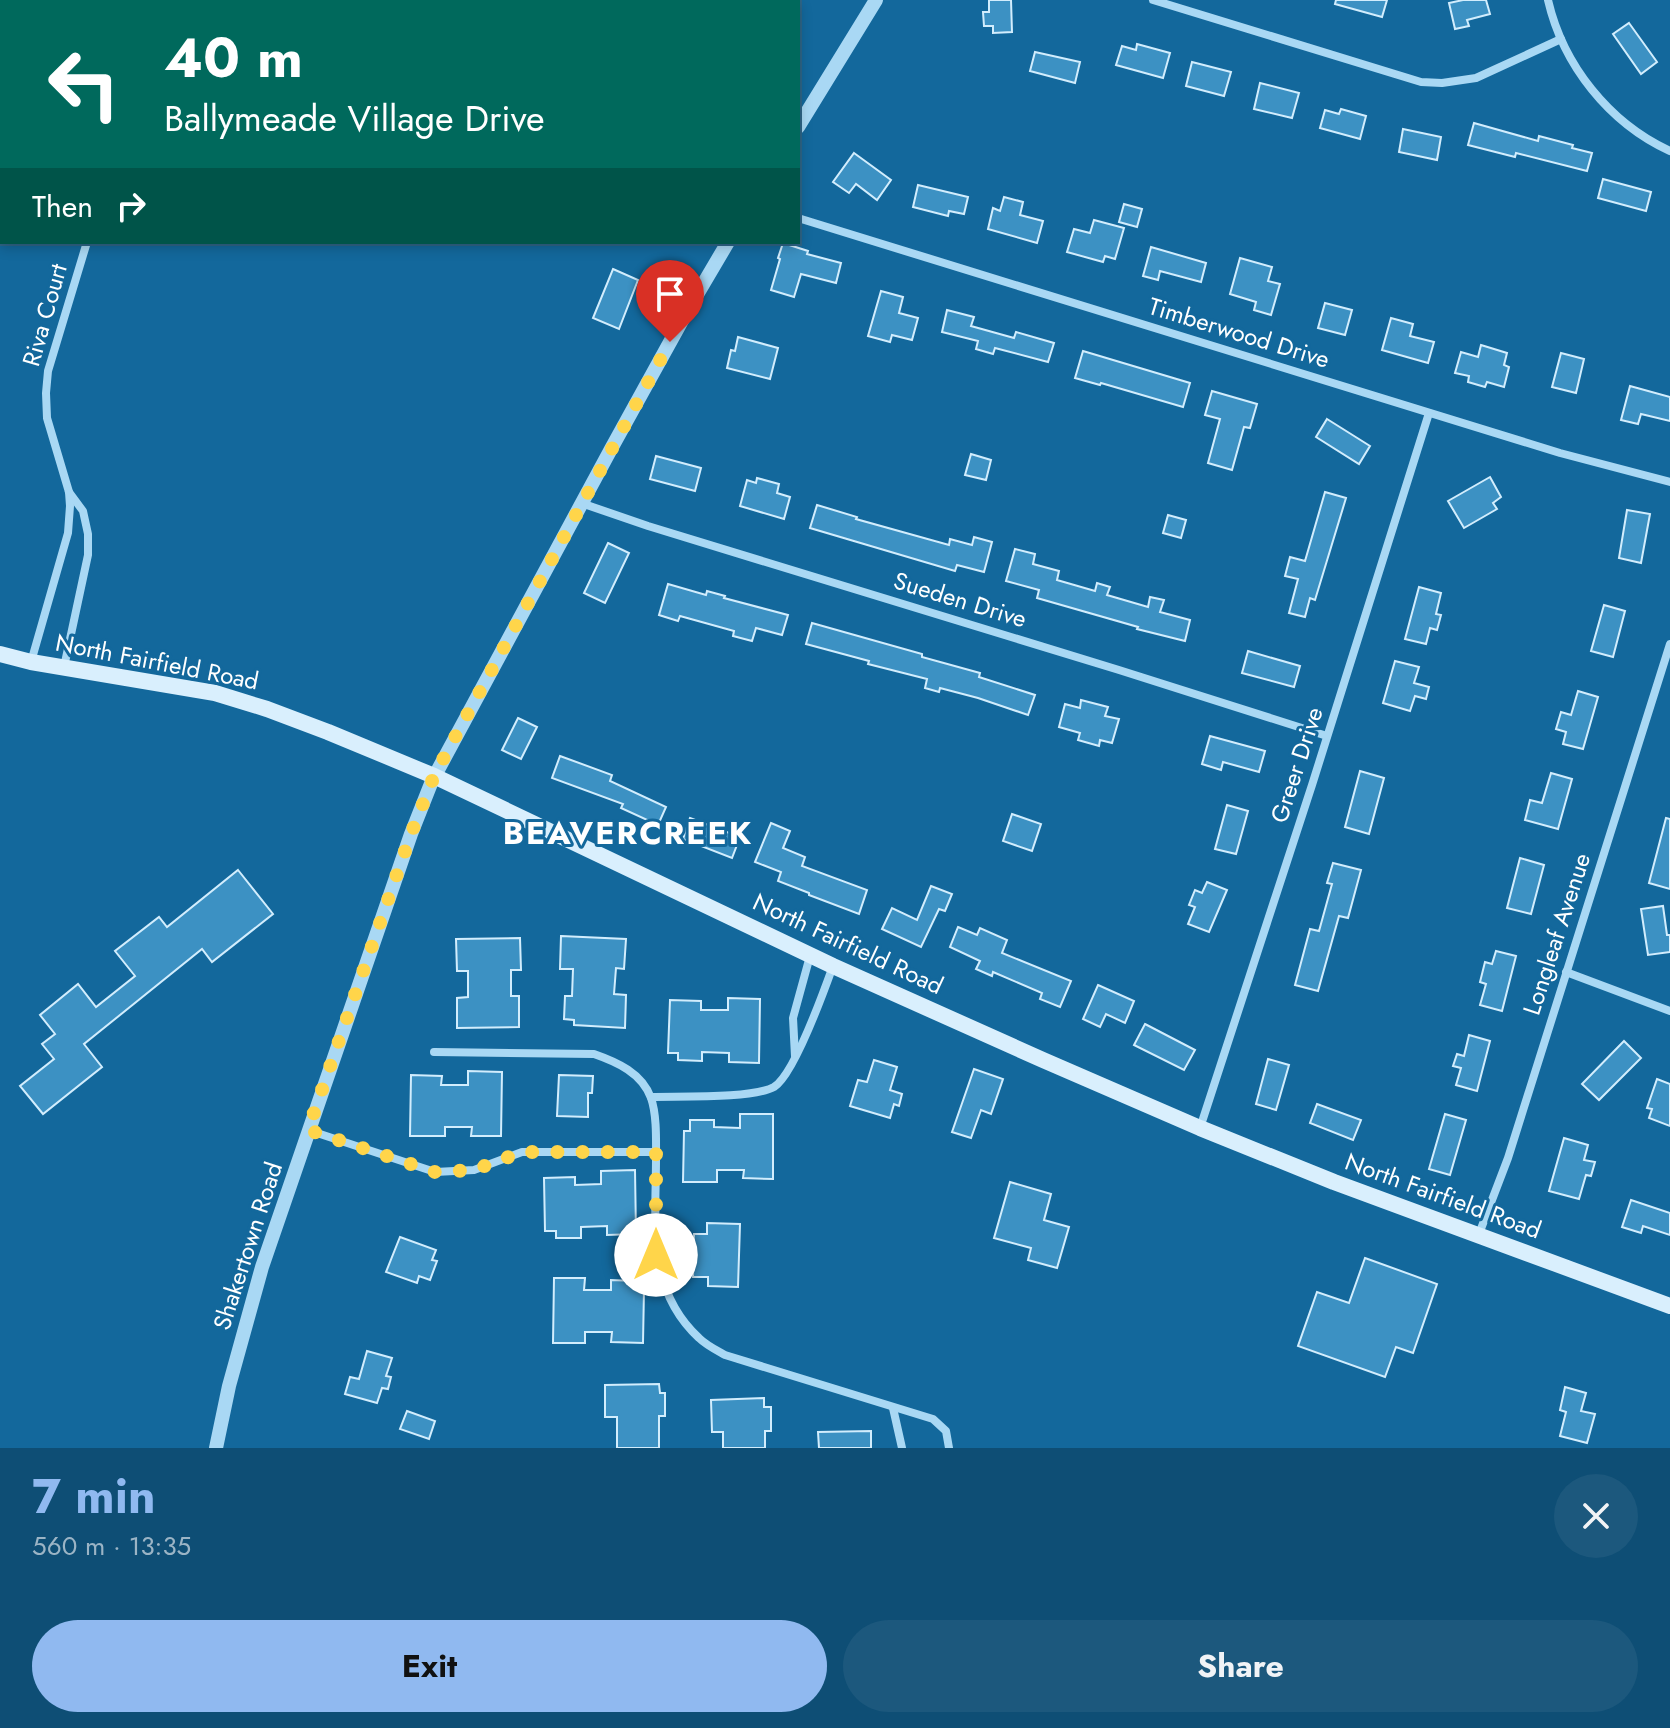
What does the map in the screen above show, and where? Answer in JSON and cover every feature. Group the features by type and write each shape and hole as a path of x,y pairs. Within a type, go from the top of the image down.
{"main road":[{"name":"North Fairfield Road","path":"0,654 215,693 316,727 434,776 833,966 1200,1128 1334,1182 1670,1306"}],"street":[{"path":"800,124 876,0"},
{"path":"1153,0 1421,82 1442,83 1476,78 1561,39"},
{"path":"1548,0 1561,39 1584,80 1612,112 1643,136 1670,151"},
{"name":"Timberwood Drive","path":"800,219 1601,466 1670,482"},
{"name":"Riva Court","path":"31,662 68,533 70,506 69,492 47,418 48,371 86,244"},
{"name":"Shakertown Road","path":"216,1448 244,1324 262,1267 411,834 434,776 581,503 727,244"},
{"name":"Greer Drive","path":"1200,1128 1429,413"},
{"name":"Riva Court","path":"64,667 88,555 83,511 69,492"},
{"name":"Sueden Drive","path":"581,503 1327,736"},
{"name":"Longleaf Avenue","path":"1479,1234 1508,1158 1670,644"},
{"path":"795,1057 793,1018 810,954"},
{"path":"651,1097 755,1093 775,1086 788,1073 833,966"},
{"path":"1566,972 1670,1011"},
{"path":"434,1052 594,1054 619,1063 636,1076 651,1097 656,1130 656,1255 664,1286 677,1312 700,1339 725,1355 933,1419 946,1431 949,1448"},
{"path":"308,1130 435,1172 474,1170 522,1152 656,1152"},
{"path":"893,1408 902,1448"}],"building":[{"path":"989,0 1011,0 1012,32 993,33 993,26 984,26 983,12 989,12"},
{"path":"1336,0 1387,0 1382,17 1335,4"},
{"path":"1486,0 1490,14 1467,20 1469,26 1455,29 1449,3"},
{"path":"1629,23 1657,62 1641,74 1613,34"},
{"path":"1137,44 1170,53 1163,78 1116,65 1122,46 1136,50"},
{"path":"1035,52 1080,62 1075,83 1030,71"},
{"path":"1192,62 1231,72 1224,96 1186,86"},
{"path":"1260,83 1299,93 1292,118 1254,109"},
{"path":"1341,109 1366,116 1360,139 1320,128 1325,110 1339,114"},
{"path":"1474,123 1538,141 1539,136 1592,153 1587,171 1516,153 1515,157 1468,145"},
{"path":"1403,129 1441,137 1437,160 1399,152"},
{"path":"854,153 891,180 877,200 856,184 849,193 833,182"},
{"path":"1603,179 1651,192 1646,211 1598,198"},
{"path":"918,185 968,197 964,214 949,211 948,216 913,207"},
{"path":"1004,197 1023,202 1020,215 1043,221 1037,243 988,229 993,208 1000,211"},
{"path":"1124,204 1142,209 1137,227 1119,222"},
{"path":"1094,220 1124,228 1115,259 1105,256 1103,262 1067,252 1074,229 1090,233"},
{"path":"783,244 786,244 808,251 807,254 841,263 836,283 801,274 794,297 771,290"},
{"path":"1151,247 1206,263 1201,282 1160,271 1158,280 1143,276"},
{"path":"1240,258 1272,267 1268,281 1280,284 1271,315 1254,310 1256,302 1230,294"},
{"path":"613,269 638,280 619,329 593,318"},
{"path":"881,291 903,297 899,313 918,318 912,340 892,335 890,342 868,336"},
{"path":"1325,303 1352,310 1345,335 1318,328"},
{"path":"947,310 974,317 971,326 1014,338 1016,332 1054,343 1048,362 995,348 993,354 976,349 978,341 942,332"},
{"path":"1391,318 1413,324 1410,336 1434,342 1428,363 1382,350"},
{"path":"738,337 778,348 770,379 727,368"},
{"path":"1481,345 1507,353 1504,365 1509,367 1504,387 1487,382 1485,387 1468,382 1469,376 1455,373 1461,352 1478,357"},
{"path":"1083,351 1190,383 1183,407 1075,378"},
{"path":"1561,353 1584,359 1576,393 1552,387"},
{"path":"1630,386 1670,397 1670,421 1641,414 1638,424 1621,420"},
{"path":"1212,391 1257,404 1250,428 1244,427 1232,470 1208,463 1220,419 1205,415"},
{"path":"1327,419 1370,446 1359,464 1316,437"},
{"path":"971,454 991,460 986,480 965,475"},
{"path":"656,456 701,468 695,491 650,479"},
{"path":"1490,477 1501,497 1493,503 1497,509 1464,528 1448,501"},
{"path":"757,478 779,484 777,493 790,497 784,519 740,506 747,480 756,483"},
{"path":"1325,492 1346,498 1315,600 1310,598 1305,617 1289,613 1298,579 1285,576 1290,557 1305,561"},
{"path":"817,505 949,545 950,539 972,545 974,537 992,542 984,572 957,565 955,571 810,528"},
{"path":"1627,510 1650,514 1641,563 1619,558"},
{"path":"1168,515 1186,520 1181,538 1163,533"},
{"path":"608,543 629,553 605,603 584,593"},
{"path":"1015,549 1035,554 1033,564 1059,571 1057,580 1095,591 1097,583 1110,587 1107,595 1148,607 1150,597 1164,600 1160,612 1190,620 1185,641 1037,598 1039,590 1006,581"},
{"path":"668,584 706,595 707,591 788,615 782,635 756,628 752,641 733,636 734,631 680,616 678,621 659,615"},
{"path":"1419,587 1441,593 1436,614 1441,615 1437,630 1430,628 1426,644 1405,639"},
{"path":"1604,605 1625,611 1613,657 1591,651"},
{"path":"812,623 922,654 922,657 980,673 979,677 1035,695 1028,715 940,688 939,692 925,688 927,679 806,644"},
{"path":"1248,651 1300,666 1294,687 1242,673"},
{"path":"1395,661 1419,667 1414,683 1429,687 1426,699 1415,696 1410,711 1383,703"},
{"path":"1578,691 1598,697 1583,749 1563,744 1566,732 1556,729 1561,712 1571,715"},
{"path":"1081,700 1108,707 1105,716 1119,719 1112,743 1100,740 1099,746 1078,740 1080,733 1059,727 1065,704 1080,708"},
{"path":"518,718 537,727 521,759 502,750"},
{"path":"1210,736 1265,751 1259,772 1223,762 1221,770 1202,764"},
{"path":"560,756 612,775 610,781 666,807 658,825 621,808 623,804 552,778"},
{"path":"1360,771 1384,778 1369,834 1345,827"},
{"path":"1551,773 1572,779 1558,829 1525,820 1530,800 1542,803"},
{"path":"1227,805 1248,811 1236,854 1215,849"},
{"path":"1012,814 1041,824 1032,851 1003,841"},
{"path":"690,818 740,837 732,858 683,839"},
{"path":"1666,818 1670,819 1670,889 1649,883"},
{"path":"771,823 790,831 783,848 805,857 802,866 867,890 859,914 778,881 781,872 755,862"},
{"path":"1520,858 1544,865 1531,914 1507,908"},
{"path":"1333,863 1361,870 1348,918 1339,916 1318,991 1295,985 1310,929 1319,931 1332,884 1327,883"},
{"path":"238,870 273,914 212,962 202,949 84,1044 102,1067 43,1114 20,1086 54,1059 42,1044 55,1034 40,1015 78,984 96,1007 135,976 115,951 159,917 167,927"},
{"path":"1207,882 1227,890 1209,932 1188,924 1195,907 1189,905 1195,890 1202,893"},
{"path":"931,886 952,894 945,911 939,909 921,947 882,929 892,908 917,920"},
{"path":"1663,906 1667,935 1670,935 1670,952 1648,955 1641,909"},
{"path":"958,927 977,935 980,928 1007,940 1002,953 1071,981 1060,1007 1040,999 1042,993 993,972 992,976 976,969 980,961 950,947"},
{"path":"561,936 626,939 624,969 616,968 614,994 626,995 625,1028 574,1025 574,1020 564,1019 565,996 572,996 573,969 560,969"},
{"path":"520,938 521,970 511,970 511,996 519,996 519,1027 457,1028 457,998 468,997 468,971 457,971 456,939"},
{"path":"1496,951 1516,956 1502,1011 1480,1005 1486,984 1480,982 1485,962 1492,964"},
{"path":"1098,985 1134,1001 1125,1023 1106,1014 1100,1027 1083,1019"},
{"path":"728,998 760,999 759,1063 729,1062 729,1053 702,1052 702,1061 678,1060 678,1053 668,1053 670,1000 701,1001 701,1010 728,1010"},
{"path":"1145,1024 1195,1050 1184,1070 1134,1045"},
{"path":"1469,1035 1490,1041 1477,1091 1456,1085 1461,1068 1453,1066 1457,1054 1464,1056"},
{"path":"1624,1041 1641,1058 1599,1100 1582,1084"},
{"path":"1268,1059 1289,1065 1276,1110 1256,1104"},
{"path":"874,1060 897,1067 890,1090 902,1094 899,1106 894,1104 890,1118 850,1106 858,1080 867,1082"},
{"path":"974,1069 1003,1079 991,1114 981,1110 971,1138 952,1132"},
{"path":"468,1071 502,1072 501,1136 471,1136 472,1127 445,1127 445,1136 410,1136 411,1075 442,1076 441,1085 468,1085"},
{"path":"559,1075 593,1076 592,1093 588,1093 588,1117 557,1116"},
{"path":"1657,1079 1670,1084 1670,1126 1649,1118 1652,1109 1647,1108"},
{"path":"1317,1104 1361,1120 1353,1140 1310,1123"},
{"path":"740,1114 773,1114 773,1179 743,1178 744,1170 717,1170 717,1182 683,1182 684,1131 690,1131 690,1120 714,1120 714,1127 740,1128"},
{"path":"1445,1114 1466,1120 1450,1175 1429,1169"},
{"path":"1564,1138 1588,1145 1584,1160 1595,1162 1591,1176 1586,1175 1579,1199 1549,1191"},
{"path":"635,1170 636,1234 607,1235 607,1226 581,1227 581,1238 556,1238 556,1231 545,1231 544,1178 575,1177 575,1185 601,1184 601,1171"},
{"path":"1010,1182 1051,1194 1044,1220 1069,1227 1057,1268 1028,1260 1031,1248 994,1238"},
{"path":"1631,1200 1670,1213 1670,1235 1643,1226 1641,1233 1622,1227"},
{"path":"707,1223 740,1224 738,1287 708,1286 708,1277 693,1277 694,1234 707,1234"},
{"path":"400,1237 436,1250 432,1260 437,1261 430,1280 419,1276 417,1283 386,1272"},
{"path":"1365,1258 1437,1284 1413,1353 1396,1347 1385,1377 1298,1346 1317,1292 1349,1303"},
{"path":"554,1278 585,1278 584,1290 611,1290 611,1280 635,1281 635,1289 644,1289 643,1343 611,1342 612,1332 585,1332 585,1343 553,1343"},
{"path":"367,1351 392,1358 386,1376 391,1377 388,1389 382,1388 377,1403 345,1394 350,1377 359,1379"},
{"path":"659,1384 660,1393 665,1393 665,1416 659,1416 659,1448 617,1448 617,1417 605,1417 605,1385"},
{"path":"1565,1387 1586,1393 1581,1411 1595,1414 1587,1443 1560,1436 1566,1412 1560,1410"},
{"path":"764,1398 764,1407 771,1407 771,1431 765,1431 765,1448 723,1448 723,1432 712,1432 711,1400"},
{"path":"407,1411 435,1421 429,1439 400,1429"},
{"path":"871,1431 871,1448 819,1448 818,1432"}],"district":[{"name":"BEAVERCREEK","path":"628,833"}],"route":[{"path":"656,1255 656,1152 522,1152 474,1170 435,1172 308,1130 434,776 670,342"}]}
